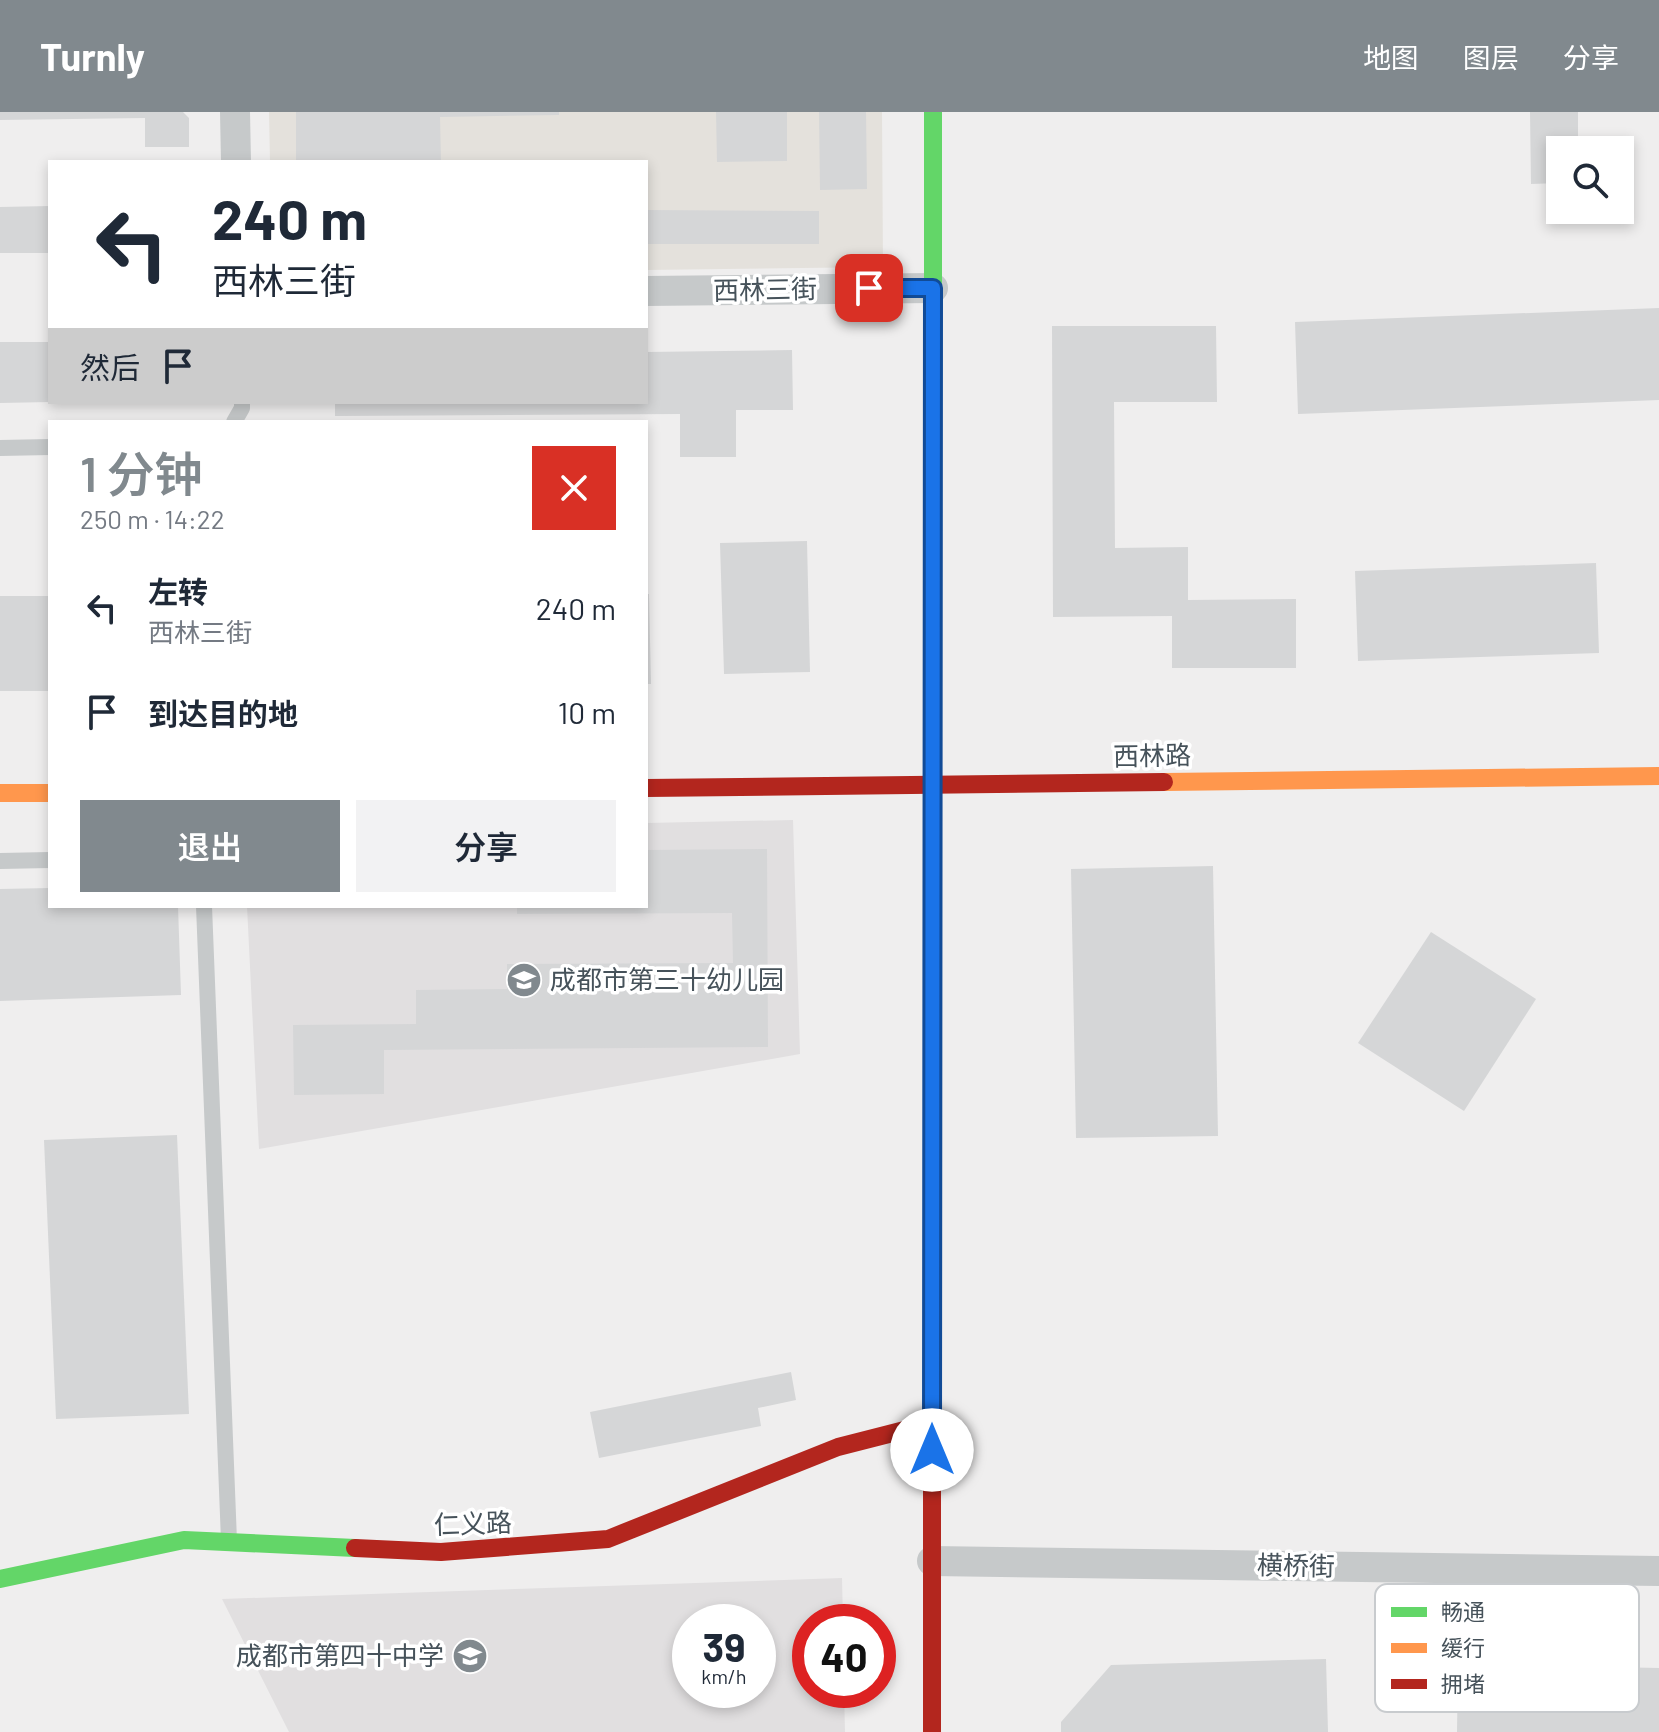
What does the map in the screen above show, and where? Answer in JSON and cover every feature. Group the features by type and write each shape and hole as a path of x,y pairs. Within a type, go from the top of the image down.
{"street":[{"path":"235,112 236,160"},
{"path":"932,1732 933,112"},
{"name":"西林三街","path":"648,291 933,288"},
{"name":"西林路","path":"648,788 1659,776"},
{"path":"0,793 48,793"},
{"name":"仁义路","path":"0,1579 184,1540 441,1552 608,1539 838,1447 932,1423"},
{"name":"横桥街","path":"932,1561 1659,1571"}],"lane":[{"path":"0,448 48,447"},
{"path":"0,861 48,860"},
{"path":"204,908 229,1542"}],"shaded area":[{"path":"269,112 882,112 883,267 648,270 648,160 270,160"},
{"name":"成都市第三十幼儿园","path":"793,820 800,1054 259,1149 247,908 648,908 648,823"},
{"name":"成都市第四十中学","path":"842,1578 843,1604 792,1604 792,1708 844,1708 845,1732 289,1732 222,1599"}],"building":[{"path":"0,112 183,112 189,118 189,147 145,147 145,118 0,120"},
{"path":"296,112 559,112 559,115 440,117 441,160 296,160"},
{"path":"716,112 787,112 787,161 717,162"},
{"path":"819,112 866,112 867,189 820,190"},
{"path":"1530,112 1578,112 1578,136 1546,136 1546,183 1531,184"},
{"path":"48,206 48,253 0,253 0,207"},
{"path":"648,210 819,211 819,244 648,244"},
{"path":"1659,308 1659,400 1298,414 1295,322"},
{"path":"1052,326 1216,326 1217,402 1114,402 1115,548 1188,547 1188,600 1296,599 1296,668 1172,668 1172,616 1053,617"},
{"path":"0,342 48,342 48,402 0,403"},
{"path":"792,350 793,410 736,410 736,457 680,457 680,414 335,416 335,404 648,404 648,352"},
{"path":"807,541 810,672 724,674 720,543"},
{"path":"1596,563 1599,653 1358,661 1355,571"},
{"path":"648,594 649,594 651,684 648,684"},
{"path":"0,596 48,596 48,691 0,691"},
{"path":"767,849 768,1047 384,1050 384,1094 294,1095 293,1025 416,1024 416,990 507,989 507,964 733,963 732,913 517,914 517,908 648,908 648,850"},
{"path":"1213,866 1218,1136 1076,1138 1071,869"},
{"path":"48,888 48,908 178,908 181,995 0,1001 0,889"},
{"path":"1431,932 1536,999 1464,1111 1358,1043"},
{"path":"177,1135 189,1414 56,1419 44,1140"},
{"path":"791,1372 796,1400 758,1408 761,1426 599,1458 590,1412"},
{"path":"1326,1659 1328,1732 1061,1732 1061,1722 1111,1665"},
{"path":"1639,1668 1659,1668 1659,1732 1457,1732 1457,1712 1639,1712"}],"traffic: fast":[{"path":"933,112 933,498"},
{"path":"932,1197 933,801"},
{"path":"0,1579 184,1540 355,1548"}],"traffic: slow":[{"path":"1164,782 1659,776"},
{"path":"0,793 48,793"}],"traffic: jam":[{"path":"933,498 933,801"},
{"path":"648,788 1164,782"},
{"path":"932,1197 932,1732"},
{"path":"355,1548 441,1552 608,1539 838,1447 932,1423"}],"place":[{"name":"成都市第三十幼儿园","path":"524,980"},
{"name":"成都市第四十中学","path":"470,1656"}],"route":[{"path":"869,288 933,288 932,1450"}]}
